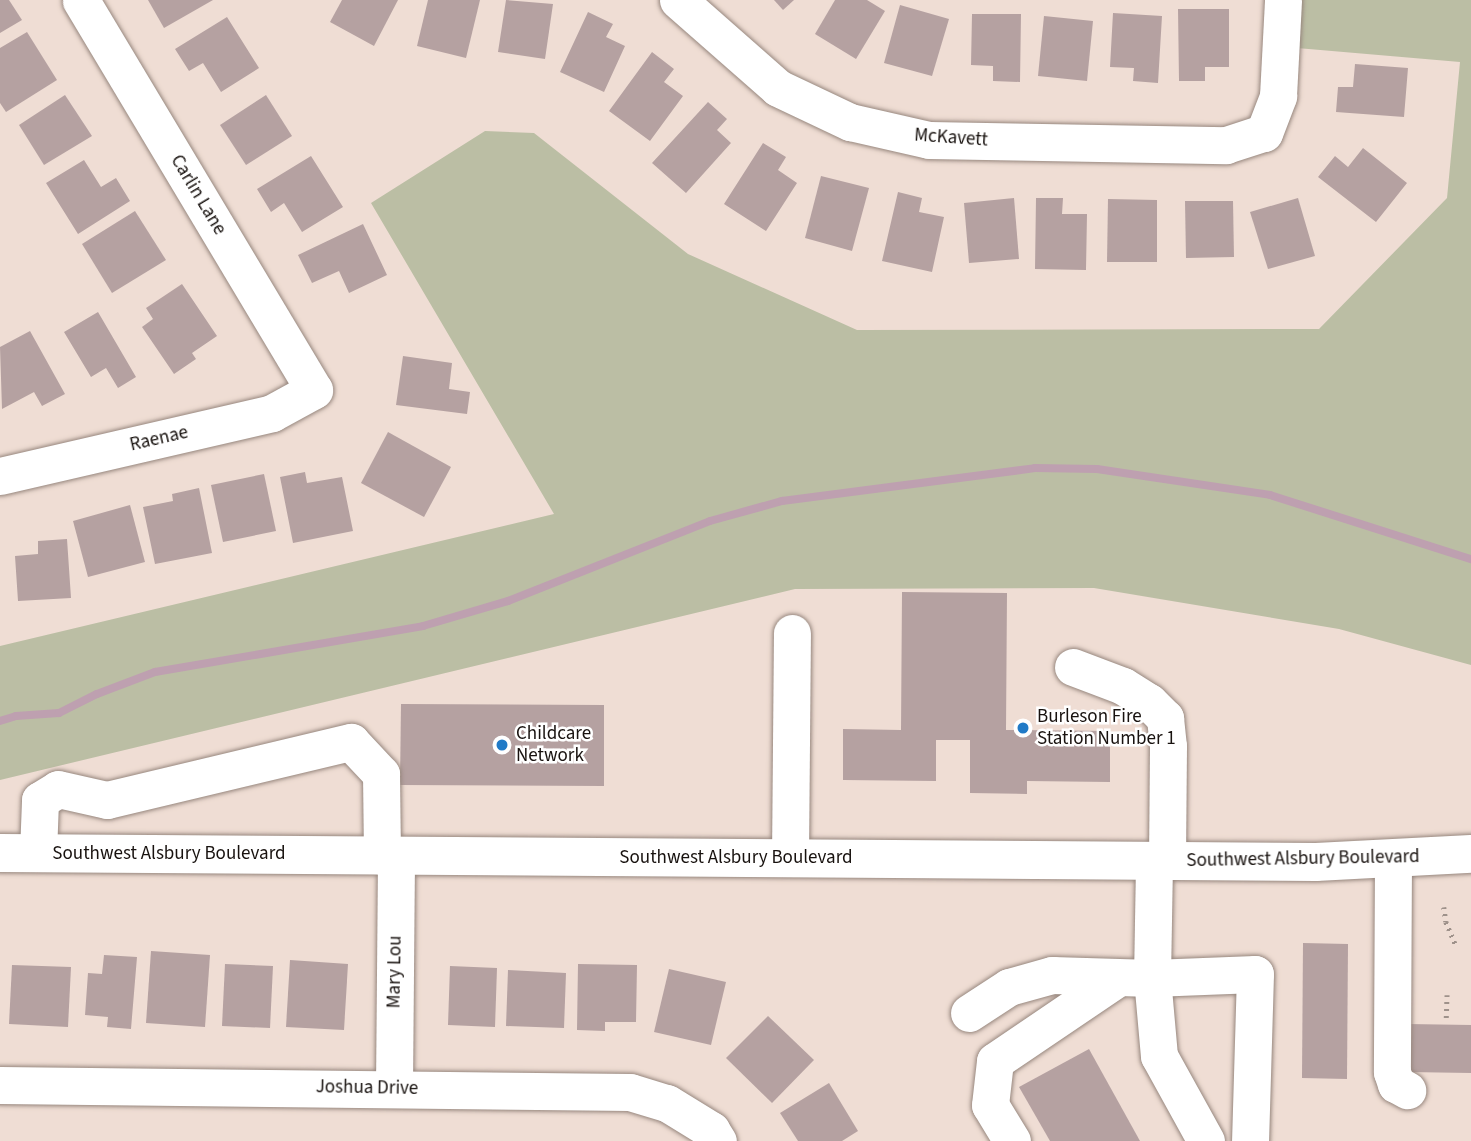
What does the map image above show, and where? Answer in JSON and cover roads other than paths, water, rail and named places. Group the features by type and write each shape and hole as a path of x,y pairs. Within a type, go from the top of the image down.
{"main road":[{"name":"Southwest Alsbury Boulevard","path":"0,853 1160,861 1393,860 1471,854"}],"street":[{"name":"Carlin Lane","path":"81,0 314,390"},
{"name":"McKavett","path":"678,0 778,88 850,122 929,140 1226,145 1264,133 1278,96 1283,0"},
{"name":"Raenae","path":"0,476 272,413 314,390"},
{"path":"790,858 792,633"},
{"path":"1073,667 1123,686 1149,702 1165,718 1168,746 1152,978 1159,1056 1206,1141"},
{"name":"Mary Lou","path":"38,853 40,800 58,789 107,800 351,742 381,774 389,856 394,1088"},
{"path":"1393,860 1392,1072 1396,1084 1407,1090"},
{"path":"969,1013 1009,988 1052,975 1116,979 1255,974 1250,1141"},
{"path":"1013,1141 990,1105 995,1061 1116,979"},
{"name":"Joshua Drive","path":"0,1085 630,1092 667,1103 711,1130 718,1141"}],"waterway":[{"path":"0,721 16,716 59,713 97,694 155,672 423,626 508,601 710,521 782,501 1035,468 1097,469 1270,495 1471,559"}],"place":[{"name":"Burleson Fire Station Number 1","path":"1023,728"},
{"name":"Childcare Network","path":"502,745"}]}
